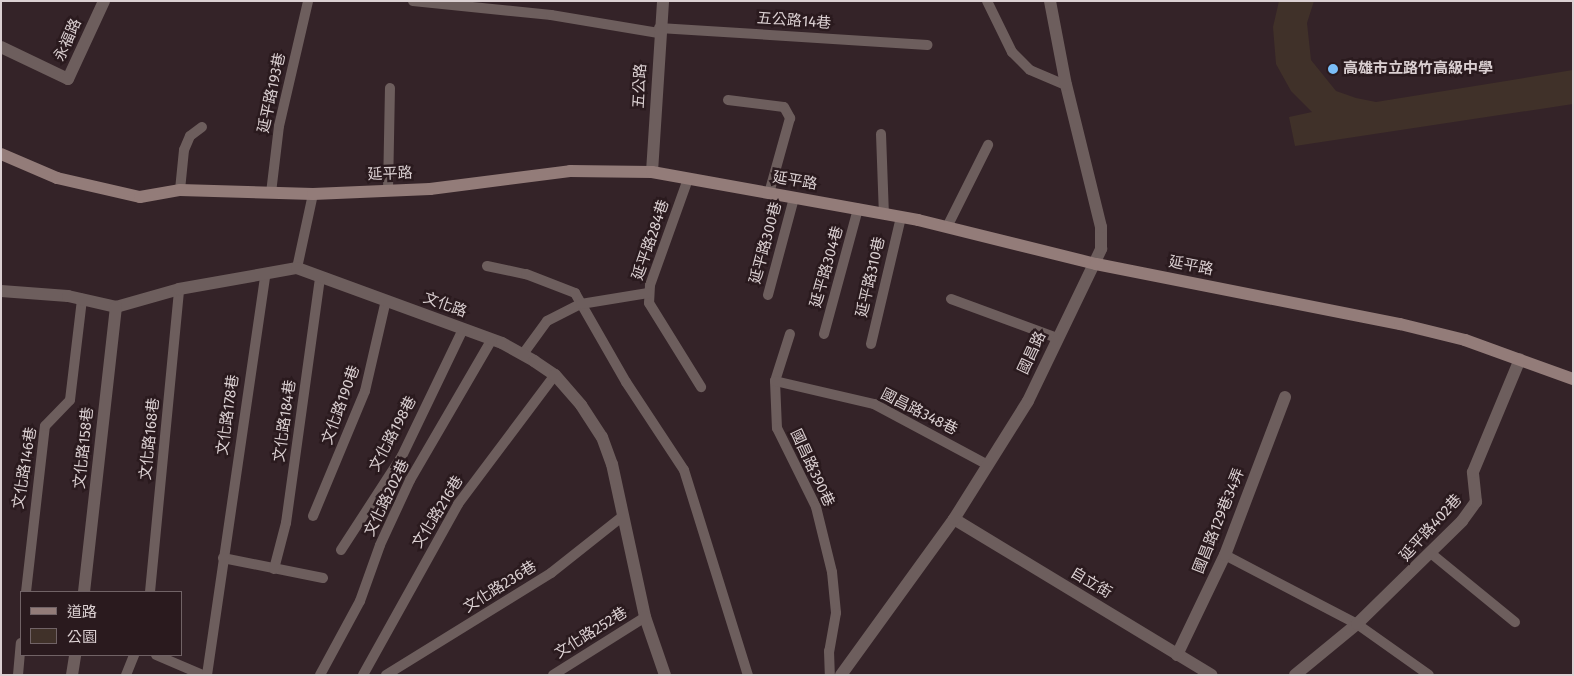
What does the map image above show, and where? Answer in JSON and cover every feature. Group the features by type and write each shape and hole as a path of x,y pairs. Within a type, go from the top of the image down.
{"street":[{"name":"永福路","path":"1,47 68,80 104,1"},
{"name":"五公路","path":"652,172 659,30 663,1"},
{"name":"國昌路","path":"842,675 954,518 1028,402 1057,338 1096,264 1101,227 1066,85 1050,1"},
{"name":"延平路","path":"1,154 57,178 114,193 140,197 180,190 313,194 388,191 570,172 652,172 901,217 1096,264 1400,324 1520,358 1573,379"},
{"path":"1,291 82,299 116,307 179,289 296,268"},
{"name":"文化路","path":"296,268 492,339 523,354 555,375 581,404 602,437 623,516 646,617 664,675"},
{"name":"文化路158巷","path":"84,591 116,307"},
{"name":"延平路402巷","path":"1295,675 1357,624 1433,555 1476,502 1473,472 1520,358"},
{"name":"國昌路129巷34弄","path":"1177,655 1225,555 1285,397"},
{"name":"自立街","path":"954,518 1212,675"},
{"path":"72,675 75,656"}],"lane":[{"name":"延平路193巷","path":"270,193 279,126 308,1"},
{"name":"五公路14巷","path":"413,1 551,15 659,30 927,45"},
{"path":"987,1 1012,52 1030,70 1066,85"},
{"path":"388,191 390,88"},
{"path":"728,100 784,107 790,118 768,193"},
{"path":"180,190 184,150 190,136 202,127"},
{"path":"881,134 884,214"},
{"path":"947,227 988,145"},
{"name":"延平路284巷","path":"688,178 648,293 649,303 701,387"},
{"path":"296,268 313,194"},
{"name":"延平路300巷","path":"768,295 794,198"},
{"name":"延平路304巷","path":"824,334 858,209"},
{"name":"延平路310巷","path":"871,344 901,217"},
{"path":"486,266 526,274 575,293 684,470 748,675"},
{"name":"文化路178巷","path":"207,675 265,275"},
{"name":"文化路184巷","path":"274,568 286,522 320,277"},
{"name":"文化路168巷","path":"150,591 179,289"},
{"path":"523,354 548,322 581,304 648,293"},
{"name":"文化路146巷","path":"26,591 45,426 70,400 82,299"},
{"path":"951,299 1057,338"},
{"name":"文化路190巷","path":"313,516 365,391 386,300"},
{"name":"文化路198巷","path":"341,550 402,456 463,329"},
{"name":"國昌路390巷","path":"790,334 775,381 776,428 816,507 832,572 836,613 829,651 830,675"},
{"name":"文化路202巷","path":"320,675 360,602 380,545 410,480 492,339"},
{"name":"文化路216巷","path":"363,675 458,504 555,375"},
{"name":"國昌路348巷","path":"775,381 874,404 988,465"},
{"name":"文化路236巷","path":"386,675 551,573 623,516"},
{"path":"1225,555 1357,624 1429,675"},
{"path":"1433,555 1515,622"},
{"path":"223,558 323,578"},
{"name":"文化路252巷","path":"553,675 646,617"},
{"path":"18,675 20,654"},
{"path":"126,675 134,656"},
{"path":"158,656 203,675"}],"green space":[{"path":"1279,1 1314,1 1307,23 1311,60 1336,91 1376,102 1573,70 1573,104 1295,146 1289,117 1312,112 1291,91 1276,64 1273,27"}],"place":[{"name":"高雄市立路竹高級中學","path":"1333,69"}]}
